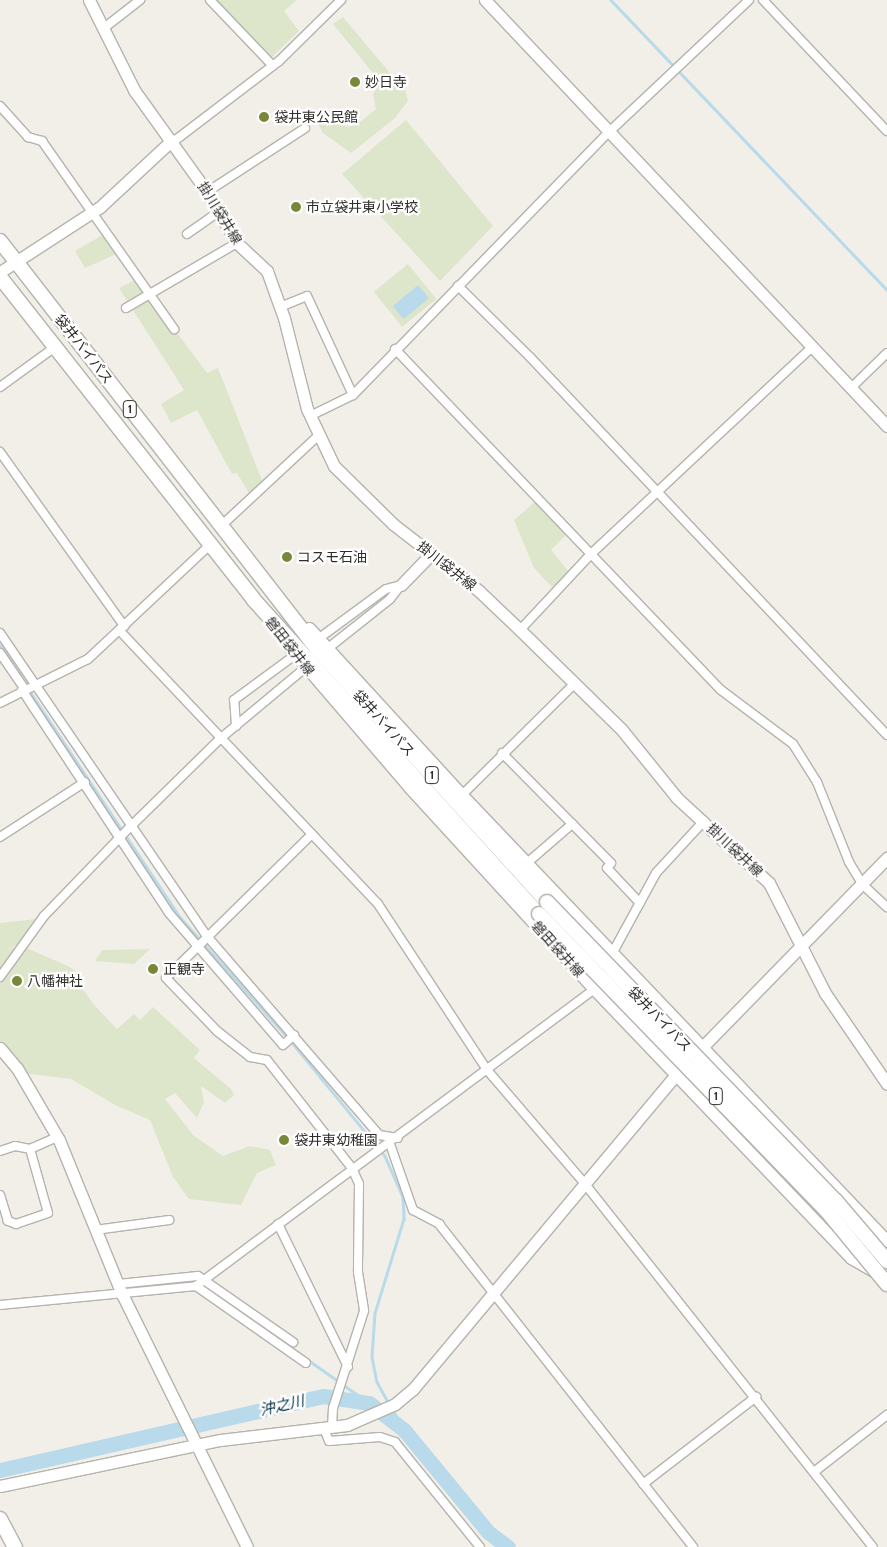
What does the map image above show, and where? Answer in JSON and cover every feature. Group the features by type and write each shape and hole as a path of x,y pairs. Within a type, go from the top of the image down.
{"highway":[{"name":"袋井バイパス","path":"0,241 317,649 543,908 836,1202 887,1261"},
{"name":"袋井バイパス","path":"0,277 252,597 826,1210 887,1284"},
{"path":"0,1519 15,1547"}],"main road":[{"name":"掛川袋井線","path":"89,0 134,90 207,192 217,213 237,243 267,271 280,307 310,416 334,466 394,524 520,630 622,730 677,798 704,821 769,884 825,993 887,1084"},
{"path":"485,0 887,426"},
{"path":"0,272 94,211 172,141"},
{"path":"401,585 431,554"},
{"name":"磐田袋井線","path":"260,577 282,593 318,639 462,795 704,1045 887,1241"},
{"name":"磐田袋井線","path":"252,597 305,668 594,989 677,1073 851,1258 887,1280"},
{"path":"0,1486 194,1441 328,1428 364,1420 395,1404 413,1389 494,1294 677,1073 887,858"},
{"path":"1,1052 57,1137 120,1289 247,1547"}],"street":[{"path":"104,28 140,0"},
{"path":"210,0 273,66"},
{"path":"172,141 273,66 341,0"},
{"path":"310,416 353,395 395,349 609,132 749,0"},
{"path":"763,0 887,131"},
{"path":"0,106 28,137 42,141 94,211 174,329"},
{"path":"207,192 305,128"},
{"path":"187,234 217,213"},
{"path":"126,308 237,243"},
{"path":"458,286 658,492 887,735"},
{"path":"280,307 307,296 353,395"},
{"path":"0,387 54,347"},
{"path":"520,630 592,553 812,347"},
{"path":"395,349 721,690 793,744 817,782 830,819 862,884 887,907"},
{"path":"850,388 887,353"},
{"path":"221,526 318,436"},
{"path":"0,452 121,628 220,738 378,904 487,1070 585,1184 756,1397 873,1547"},
{"path":"0,704 23,689 88,658 210,545"},
{"path":"318,639 386,589 401,585"},
{"path":"328,649 390,599 401,585"},
{"path":"0,633 35,683 124,834 197,945 283,1045 290,1038"},
{"path":"0,653 85,782 205,936 290,1038 379,1135 398,1138"},
{"path":"236,726 234,700 295,655"},
{"path":"0,977 44,916 124,834 220,738 305,668"},
{"path":"462,795 502,753 575,683"},
{"path":"502,753 610,863 607,868 640,903"},
{"path":"0,837 85,782"},
{"path":"613,952 656,873 704,821"},
{"path":"527,863 572,824"},
{"path":"312,834 205,936 166,978 217,1031 250,1057 267,1060 352,1168 358,1184 358,1272 364,1311 348,1367 333,1408 328,1428 329,1441 380,1437 395,1442 480,1547"},
{"path":"120,1289 196,1286 352,1168 375,1155 398,1138 594,989"},
{"path":"0,1152 15,1146 30,1149 57,1137"},
{"path":"388,1145 413,1210 439,1224 692,1547"},
{"path":"0,1196 8,1221 16,1224 48,1213 30,1149"},
{"path":"95,1230 169,1220"},
{"path":"278,1224 348,1367"},
{"path":"0,1305 120,1289 198,1276 205,1279 293,1342"},
{"path":"196,1286 306,1363"},
{"path":"643,1484 756,1397"},
{"path":"814,1472 887,1415"}],"green space":[{"path":"216,0 297,0 284,11 299,31 271,58"},
{"path":"343,17 406,92 408,101 395,118 351,153 323,133 318,124 321,118 348,127 359,123 376,109 373,94 381,83 333,24"},
{"path":"406,120 493,226 440,281 342,174"},
{"path":"106,233 121,252 85,268 75,251"},
{"path":"408,264 436,299 402,327 374,292"},
{"path":"137,279 207,373 218,368 263,483 250,495 237,473 232,474 197,410 171,423 161,404 184,390 119,288"},
{"path":"537,500 567,534 551,550 569,572 552,587 534,568 514,520"},
{"path":"36,919 20,945 3,950 22,946 70,967 83,977 79,983 94,1005 117,1029 134,1014 140,1020 153,1007 200,1050 194,1058 231,1089 234,1095 225,1103 201,1086 204,1102 197,1118 175,1093 165,1099 193,1135 223,1156 250,1146 270,1150 276,1165 257,1173 241,1205 189,1199 173,1177 150,1120 117,1106 71,1079 23,1073 0,1046 0,923"},
{"path":"150,949 134,964 95,961 102,950"}],"water":[{"path":"418,285 429,298 404,319 393,306"}],"waterway":[{"path":"611,0 887,290"},
{"path":"0,645 20,675"},
{"path":"29,690 180,917 290,1040 385,1156 403,1197 404,1219 375,1313 372,1357 377,1382 389,1404"},
{"path":"124,1288 197,1282"},
{"path":"201,1284 369,1403"},
{"name":"沖之川","path":"0,1470 323,1396 369,1403 404,1430 488,1532 508,1547"},
{"path":"392,1408 404,1430"}],"place":[{"name":"妙日寺","path":"355,82"},
{"name":"袋井東公民館","path":"264,117"},
{"name":"市立袋井東小学校","path":"296,207"},
{"name":"コスモ石油","path":"287,557"},
{"name":"正観寺","path":"153,969"},
{"name":"八幡神社","path":"17,981"},
{"name":"袋井東幼稚園","path":"284,1140"}]}
